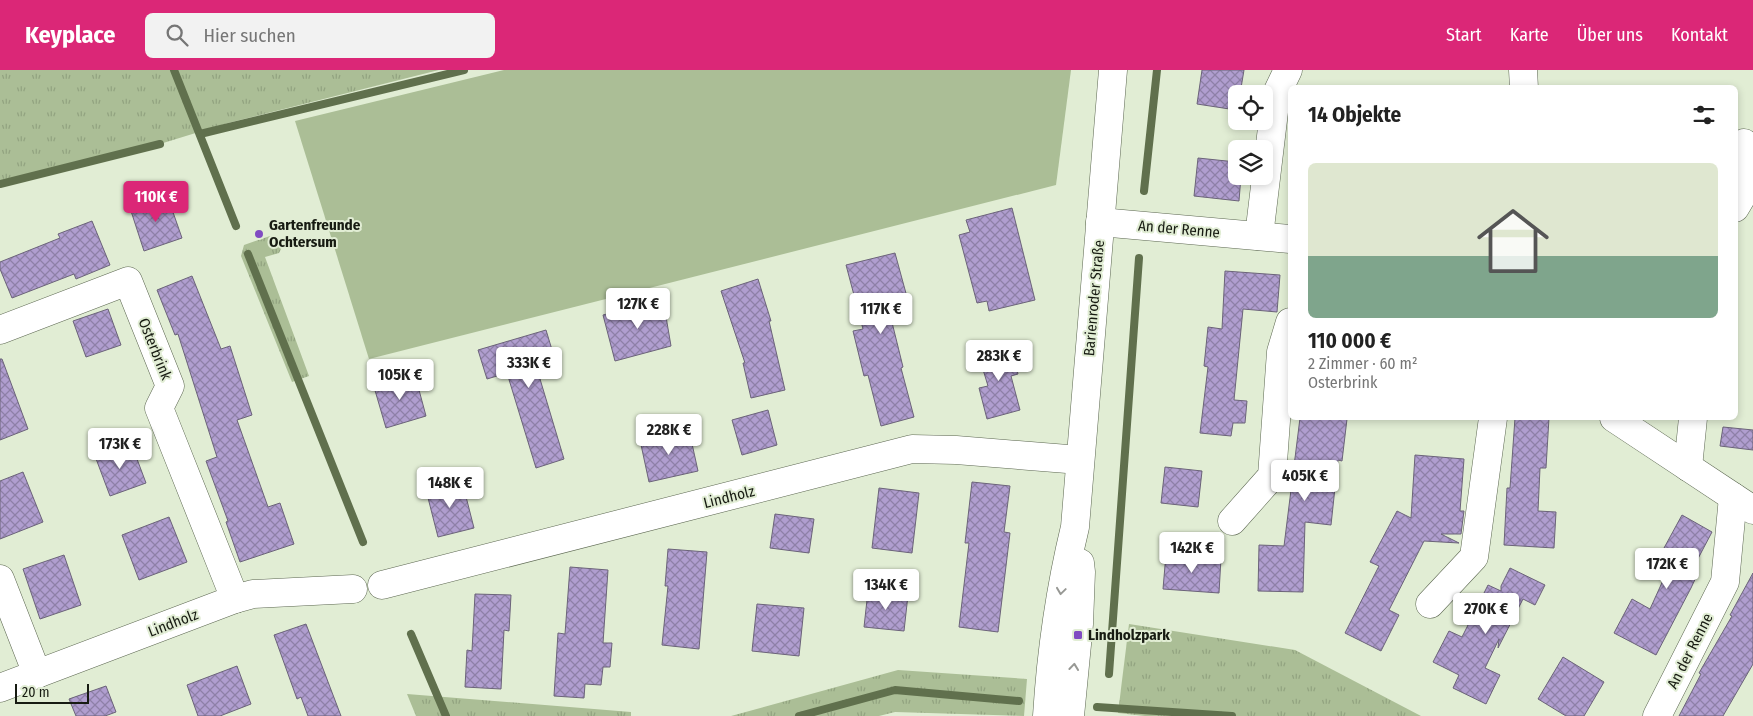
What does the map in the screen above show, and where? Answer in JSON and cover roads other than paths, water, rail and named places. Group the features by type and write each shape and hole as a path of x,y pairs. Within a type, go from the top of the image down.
{"street":[{"name":"Barienroder Straße","path":"1047,716 1064,571 1075,526 1113,70"},
{"path":"1259,236 1276,95 1288,70"},
{"path":"1523,70 1524,85"},
{"path":"1738,203 1745,191 1744,143"},
{"name":"An der Renne","path":"1100,222 1288,240"},
{"name":"Osterbrink","path":"0,330 128,281 170,386 159,408 235,599"},
{"path":"1232,521 1272,476 1281,352 1288,329"},
{"path":"1430,604 1474,557 1493,420"},
{"name":"An der Renne","path":"1617,420 1743,503 1725,582 1658,716"},
{"path":"1688,467 1694,420"},
{"name":"Lindholz","path":"0,688 235,599 253,594 353,590 353,584 358,576 367,572 373,572 378,576 382,586 912,449 956,450 1080,460"},
{"name":"Barienroder Straße","path":"1070,716 1079,624 1081,572 1075,526"},
{"path":"0,579 38,674"}],"waterway":[{"path":"174,70 236,226"},
{"path":"200,134 464,70"},
{"path":"1144,191 1157,70"},
{"path":"0,184 160,144"},
{"path":"248,254 363,542"},
{"path":"1109,674 1139,258"},
{"path":"411,634 446,716"},
{"path":"799,716 895,690 1019,701"},
{"path":"1097,707 1232,716"}],"place":[{"name":"Gartenfreunde Ochtersum","path":"259,234"},
{"name":"Lindholzpark","path":"1078,635"}]}
